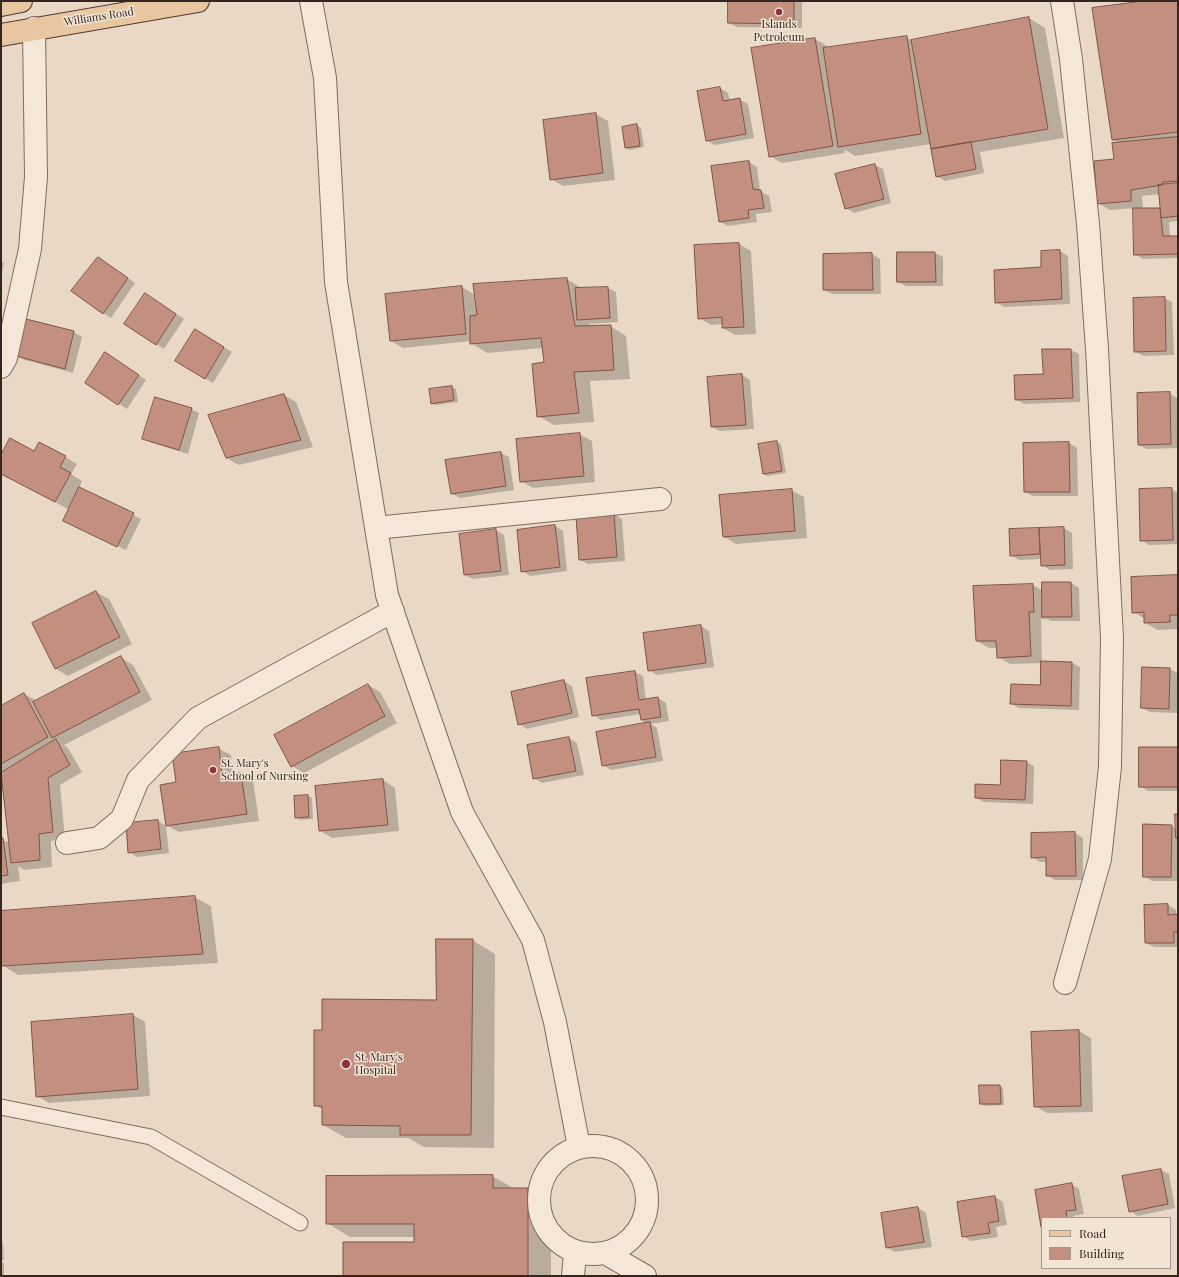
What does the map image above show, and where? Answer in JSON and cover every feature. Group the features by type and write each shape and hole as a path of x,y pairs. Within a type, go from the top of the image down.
{"main road":[{"path":"1,5 21,1"},
{"name":"Williams Road","path":"1,35 34,28 198,1"}],"street":[{"path":"311,1 325,78 336,282 387,595 462,812 533,940 555,1022 580,1147"},
{"path":"1062,1 1071,59 1088,224 1112,638 1110,767 1100,859 1065,984"},
{"path":"1,367 6,358 30,249 36,177 34,28"},
{"path":"376,528 660,499"},
{"path":"67,843 99,838 122,819 138,780 198,718 392,611"},
{"path":"607,1254 634,1238 649,1200 636,1166 610,1148 580,1147 570,1151 551,1165 538,1198 551,1236 575,1253 607,1254 645,1276"},
{"path":"573,1276 575,1253"}],"lane":[{"path":"1,1107 152,1137 300,1223"}],"building":[{"path":"728,1 794,1 794,24 728,23"},
{"path":"1143,1 1178,1 1178,132 1112,140 1092,8"},
{"path":"1029,17 1048,129 931,149 911,40"},
{"path":"907,36 921,134 838,147 823,48"},
{"path":"815,38 833,146 769,157 751,48"},
{"path":"720,87 723,101 740,98 746,134 706,141 697,91"},
{"path":"596,113 603,173 550,180 543,120"},
{"path":"637,124 640,146 625,148 622,127"},
{"path":"1178,137 1178,181 1163,182 1162,185 1131,190 1131,201 1097,204 1094,161 1114,159 1112,143"},
{"path":"971,142 976,169 936,177 931,149"},
{"path":"749,161 753,189 761,190 764,208 748,210 749,218 719,222 711,166"},
{"path":"875,164 884,199 845,209 835,174"},
{"path":"1178,183 1178,216 1161,218 1158,185"},
{"path":"1133,208 1160,208 1163,236 1178,236 1178,254 1134,255"},
{"path":"739,243 744,327 722,328 722,317 698,319 694,245"},
{"path":"1060,250 1062,299 995,303 994,270 1041,267 1041,251"},
{"path":"897,252 935,252 936,282 897,282"},
{"path":"872,253 873,290 823,290 823,254"},
{"path":"98,257 128,278 103,314 71,291"},
{"path":"567,278 575,326 611,325 614,370 574,372 579,413 537,417 532,364 544,362 541,338 470,344 470,316 477,315 473,284"},
{"path":"462,286 466,334 390,341 385,294"},
{"path":"608,287 610,318 577,320 575,288"},
{"path":"145,293 176,314 156,345 124,324"},
{"path":"1165,297 1166,351 1134,352 1133,298"},
{"path":"26,319 74,331 65,369 16,356"},
{"path":"195,329 224,347 205,379 175,361"},
{"path":"1042,349 1071,349 1073,398 1015,400 1014,375 1043,374"},
{"path":"105,352 139,375 118,405 85,383"},
{"path":"742,374 746,425 711,427 707,377"},
{"path":"452,386 454,400 431,404 429,389"},
{"path":"1170,392 1171,444 1138,445 1137,393"},
{"path":"284,394 301,440 226,458 208,415"},
{"path":"155,397 192,408 179,450 142,439"},
{"path":"580,433 584,476 520,482 516,439"},
{"path":"10,438 34,451 39,442 66,456 60,467 71,473 55,502 1,474 1,455"},
{"path":"777,441 782,471 763,474 758,444"},
{"path":"1069,442 1070,492 1024,492 1023,443"},
{"path":"501,452 506,486 451,494 445,460"},
{"path":"79,487 134,513 117,547 63,521"},
{"path":"1172,488 1173,540 1140,541 1139,489"},
{"path":"792,489 795,531 723,537 719,495"},
{"path":"614,513 617,557 579,560 576,516"},
{"path":"555,525 560,567 521,572 517,530"},
{"path":"1064,527 1065,565 1041,566 1039,528"},
{"path":"1039,528 1040,554 1010,556 1009,529"},
{"path":"496,529 501,571 464,575 459,534"},
{"path":"1178,575 1178,615 1170,615 1170,622 1144,623 1144,612 1132,613 1131,577"},
{"path":"1042,582 1071,582 1072,617 1042,617"},
{"path":"1033,584 1034,612 1029,612 1031,656 997,658 996,641 976,641 973,586"},
{"path":"96,591 120,637 55,669 32,623"},
{"path":"701,625 706,663 648,671 643,633"},
{"path":"121,656 140,692 52,738 33,702"},
{"path":"1041,661 1072,662 1071,706 1010,704 1011,684 1040,685"},
{"path":"1142,667 1170,668 1169,709 1141,708"},
{"path":"635,671 639,700 658,697 661,717 641,720 639,709 592,716 586,678"},
{"path":"564,680 572,713 518,725 511,692"},
{"path":"368,684 385,716 291,767 274,735"},
{"path":"24,693 48,737 1,764 1,706"},
{"path":"650,722 656,757 602,766 596,732"},
{"path":"569,737 576,771 533,779 527,745"},
{"path":"56,739 70,765 48,778 53,832 39,834 40,860 11,863 1,773"},
{"path":"219,747 222,776 241,773 247,814 166,826 160,785 176,782 172,754"},
{"path":"1139,747 1178,747 1178,787 1139,787"},
{"path":"1001,760 1027,761 1025,800 975,798 975,784 1000,785"},
{"path":"383,779 388,825 319,831 315,786"},
{"path":"308,795 309,817 295,818 294,796"},
{"path":"1175,814 1178,814 1178,838 1176,838"},
{"path":"158,820 161,849 128,853 126,823"},
{"path":"1143,824 1172,825 1171,877 1143,877"},
{"path":"1075,832 1076,876 1046,876 1046,857 1031,858 1031,833"},
{"path":"1,838 3,838 8,875 1,876"},
{"path":"195,896 203,954 1,966 1,911"},
{"path":"1168,904 1168,915 1178,914 1178,932 1174,932 1174,943 1145,943 1144,905"},
{"path":"436,939 473,939 471,1135 400,1135 400,1126 322,1125 322,1106 314,1106 314,1030 322,1030 322,999 436,1000"},
{"path":"133,1014 138,1089 36,1097 31,1022"},
{"path":"1079,1030 1081,1106 1034,1107 1031,1032"},
{"path":"979,1085 1000,1085 1001,1104 980,1104"},
{"path":"1161,1169 1168,1204 1129,1212 1122,1176"},
{"path":"493,1175 493,1188 528,1188 528,1276 343,1276 343,1242 414,1242 414,1224 326,1224 326,1176"},
{"path":"1072,1183 1076,1210 1066,1211 1067,1217 1041,1217 1041,1227 1035,1190"},
{"path":"995,1196 999,1221 988,1223 990,1233 962,1237 957,1202"},
{"path":"918,1207 924,1242 886,1248 881,1213"}],"place":[{"name":"Islands Petroleum","path":"779,12"},
{"name":"St. Mary's School of Nursing","path":"213,770"},
{"name":"St. Mary's Hospital","path":"346,1064"}]}
